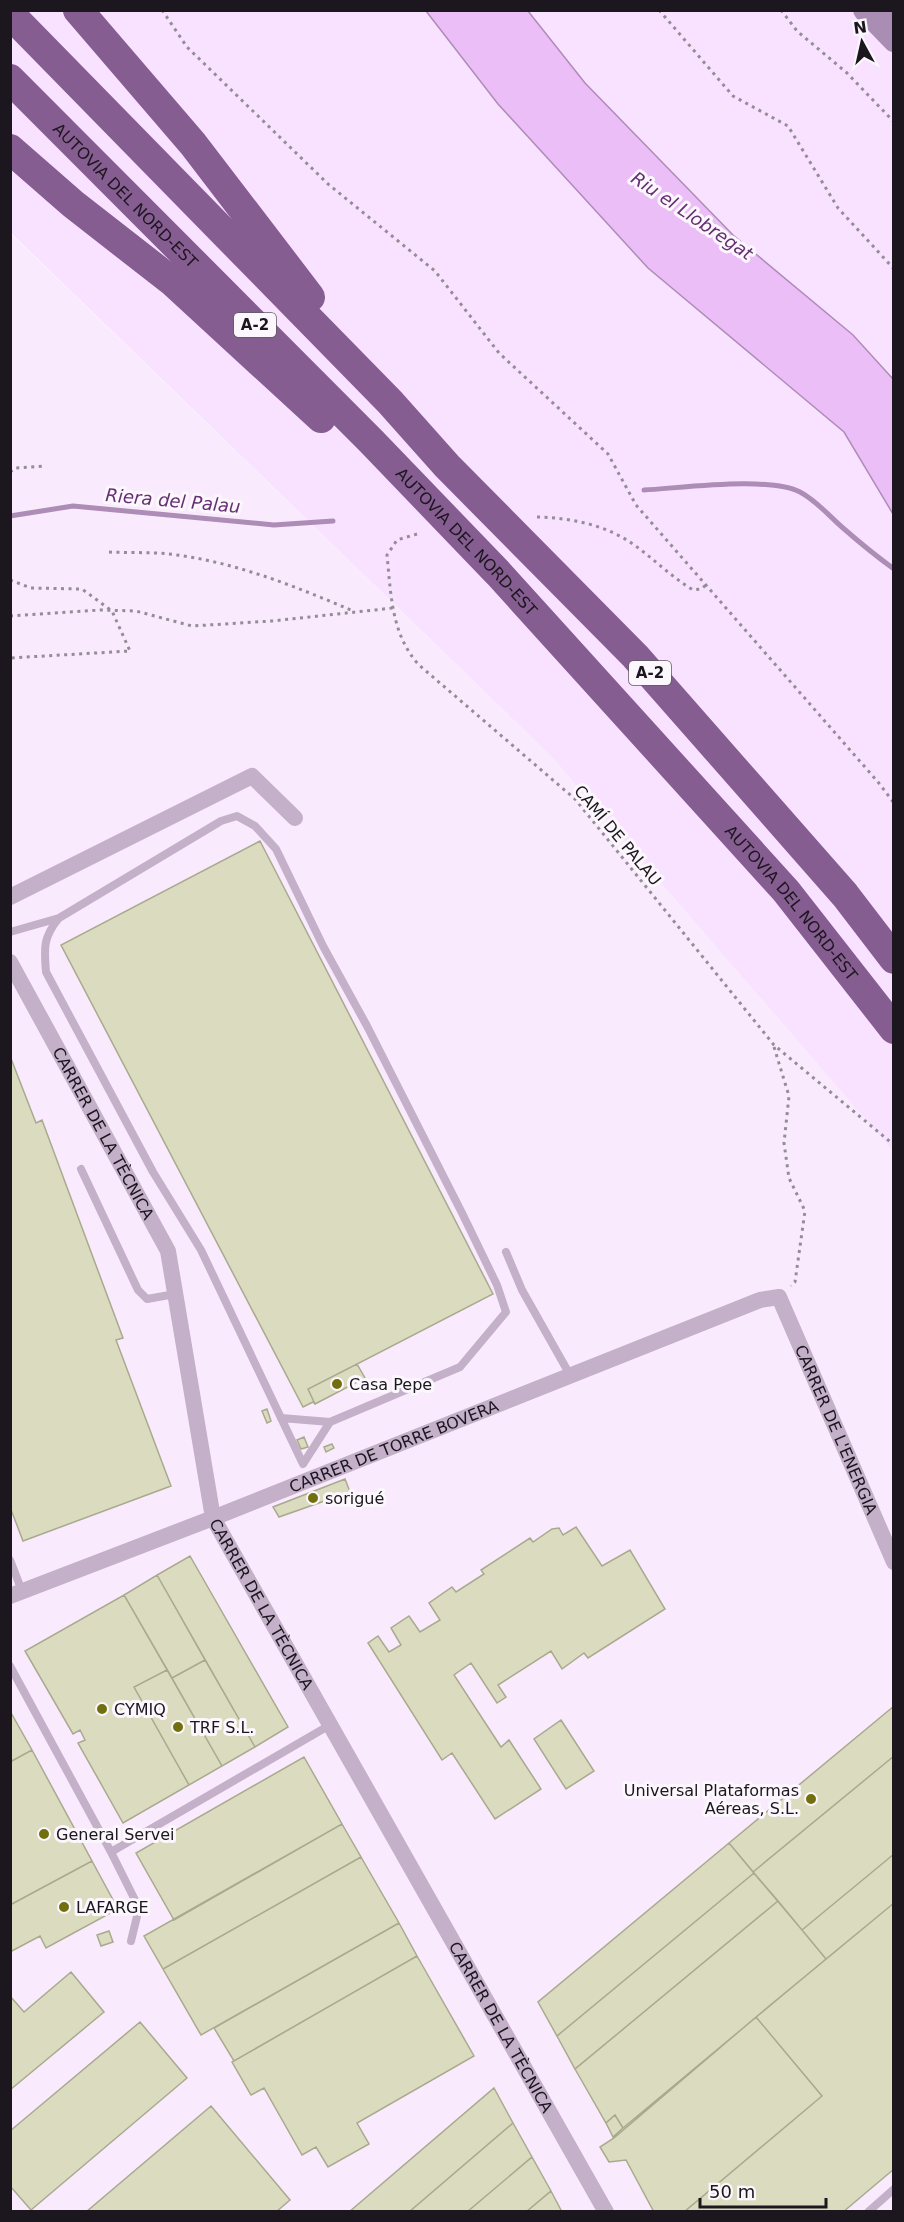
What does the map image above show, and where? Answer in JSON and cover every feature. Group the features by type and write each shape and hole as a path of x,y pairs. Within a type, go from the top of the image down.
{"highway":[{"path":"78,10 193,144 390,402"},
{"name":"A-2","path":"10,14 390,402 447,466 635,656 845,895 894,959"},
{"name":"AUTOVIA DEL NORD-EST","path":"10,79 371,441 498,573 786,891 894,1029"},
{"path":"10,149 73,204 173,282 344,439 498,573"}],"street":[{"path":"864,10 894,41"},
{"path":"10,897 252,776 296,818"},
{"name":"CARRER DE LA TÈCNICA","path":"12,968 168,1251 213,1518 606,2211"},
{"name":"CARRER DE TORRE BOVERA","path":"16,1593 310,1480 760,1300 779,1297"},
{"name":"CARRER DE L'ENERGIA","path":"779,1297 894,1562"}],"lane":[{"path":"10,932 59,918 221,821 237,816 255,826 276,849 323,946 367,1026 462,1213 497,1285 506,1312 460,1367 330,1422 281,1418"},
{"path":"59,918 52,926 44,946 46,972 153,1172 201,1250 310,1480"},
{"path":"81,1169 138,1290 147,1299 175,1294"},
{"path":"506,1252 522,1290 570,1376"},
{"path":"303,1464 330,1422"},
{"path":"10,1560 16,1593"},
{"path":"10,1666 139,1908 131,1941"},
{"path":"111,1852 330,1725"},
{"path":"868,2211 894,2189"}],"path":[{"path":"162,10 187,47 328,184 435,271 499,353 608,454 636,505 894,803"},
{"path":"659,10 733,96 788,126 838,208 894,269"},
{"path":"781,10 797,31 847,73 894,122"},
{"path":"10,472 16,468 46,466"},
{"path":"537,517 585,523 609,532 630,542 693,590 701,590 706,585"},
{"name":"CAMÍ DE PALAU","path":"417,534 397,540 387,555 395,623 407,652 419,665 575,799 774,1045 894,1145"},
{"path":"109,552 169,554 208,561 271,579 354,612"},
{"path":"10,580 31,588 82,589 112,610 130,651 10,658"},
{"path":"10,616 112,610 136,611 192,626 272,621 393,608"},
{"path":"774,1045 789,1096 784,1143 789,1178 805,1211 795,1282 779,1297"}],"shaded area":[{"path":"10,11 426,11 498,104 648,268 844,432 893,514 893,1151 552,757 11,233"},
{"path":"528,11 893,11 893,379 853,335 733,235 585,83"},
{"path":"10,233 552,757 893,1151 893,2211 11,2211"}],"water":[{"name":"Riu el Llobregat","path":"426,11 528,11 585,83 733,235 853,335 893,379 893,514 844,432 648,268 498,104"}],"building":[{"path":"260,841 493,1294 357,1364 365,1378 315,1404 313,1402 303,1407 61,945"},
{"path":"10,1056 36,1123 42,1120 123,1338 116,1340 171,1486 23,1541 10,1507"},
{"name":"Casa Pepe","path":"357,1364 365,1378 315,1404 308,1389"},
{"path":"267,1409 271,1421 267,1423 262,1411"},
{"path":"304,1437 308,1447 301,1449 297,1440"},
{"path":"332,1444 334,1448 326,1452 324,1447"},
{"name":"sorigué","path":"345,1479 350,1492 279,1517 273,1507"},
{"path":"576,1527 602,1566 630,1550 665,1609 588,1658 584,1653 562,1669 551,1651 498,1685 506,1697 497,1703 471,1663 454,1675 501,1747 509,1740 541,1789 495,1819 452,1753 442,1760 368,1643 378,1636 389,1652 401,1645 391,1628 409,1616 420,1632 440,1620 429,1603 452,1587 456,1592 484,1574 481,1570 530,1538 533,1542 552,1529 559,1528 563,1535"},
{"path":"190,1556 288,1727 255,1747 157,1575"},
{"name":"TRF S.L.","path":"157,1575 205,1660 172,1678 124,1595"},
{"name":"CYMIQ","path":"124,1595 167,1670 134,1687 189,1785 123,1823 78,1743 85,1740 80,1730 73,1734 25,1651"},
{"path":"205,1660 255,1747 222,1766 172,1678"},
{"name":"TRF S.L.","path":"167,1670 222,1766 189,1785 134,1687"},
{"name":"Universal Plataformas Aéreas, S.L.","path":"894,1706 894,1756 753,1872 729,1843"},
{"path":"10,1711 32,1750 10,1762"},
{"path":"561,1720 594,1771 566,1789 534,1739"},
{"name":"General Servei","path":"32,1750 92,1861 10,1905 10,1762"},
{"path":"894,1756 894,1854 802,1930 753,1872"},
{"path":"304,1757 342,1824 174,1920 136,1853"},
{"path":"342,1824 361,1857 163,1969 144,1936"},
{"path":"729,1843 754,1873 557,2036 538,2002"},
{"path":"894,1854 894,1903 826,1959 802,1930"},
{"path":"361,1857 399,1923 201,2035 163,1969"},
{"name":"LAFARGE","path":"92,1861 118,1909 46,1948 40,1936 10,1952 10,1905"},
{"path":"754,1873 778,1901 575,2069 557,2036"},
{"path":"778,1901 826,1959 623,2128 615,2115 606,2123 575,2069"},
{"path":"894,1903 894,2169 843,2212 684,2212 822,2096 756,2017"},
{"path":"399,1923 417,1956 234,2061 214,2028"},
{"path":"109,1931 113,1942 101,1946 97,1935"},
{"path":"417,1956 474,2056 357,2123 369,2144 328,2167 316,2147 302,2155 264,2088 251,2095 232,2062"},
{"path":"71,1972 104,2012 10,2090 10,1996 24,2012"},
{"path":"756,2017 822,2096 684,2212 654,2212 626,2160 609,2162 600,2147 614,2138"},
{"path":"140,2022 187,2078 31,2210 10,2186 10,2131"},
{"path":"494,2088 513,2123 409,2212 349,2212"},
{"path":"211,2106 290,2200 276,2212 86,2212"},
{"path":"615,2115 623,2128 613,2137 606,2123"},
{"path":"513,2123 532,2157 467,2212 409,2212"},
{"path":"532,2157 551,2191 526,2212 467,2212"},
{"path":"551,2191 562,2212 526,2212"}],"waterway":[{"name":"Riera del Palau","path":"644,490 747,484 786,487 812,500 894,569"},
{"name":"Riera del Palau","path":"10,516 73,506 274,525 333,521"}],"place":[{"name":"Casa Pepe","path":"337,1384"},
{"name":"sorigué","path":"313,1498"},
{"name":"CYMIQ","path":"102,1709"},
{"name":"TRF S.L.","path":"178,1727"},
{"name":"Universal Plataformas Aéreas, S.L.","path":"811,1799"},
{"name":"General Servei","path":"44,1834"},
{"name":"LAFARGE","path":"64,1907"}]}
